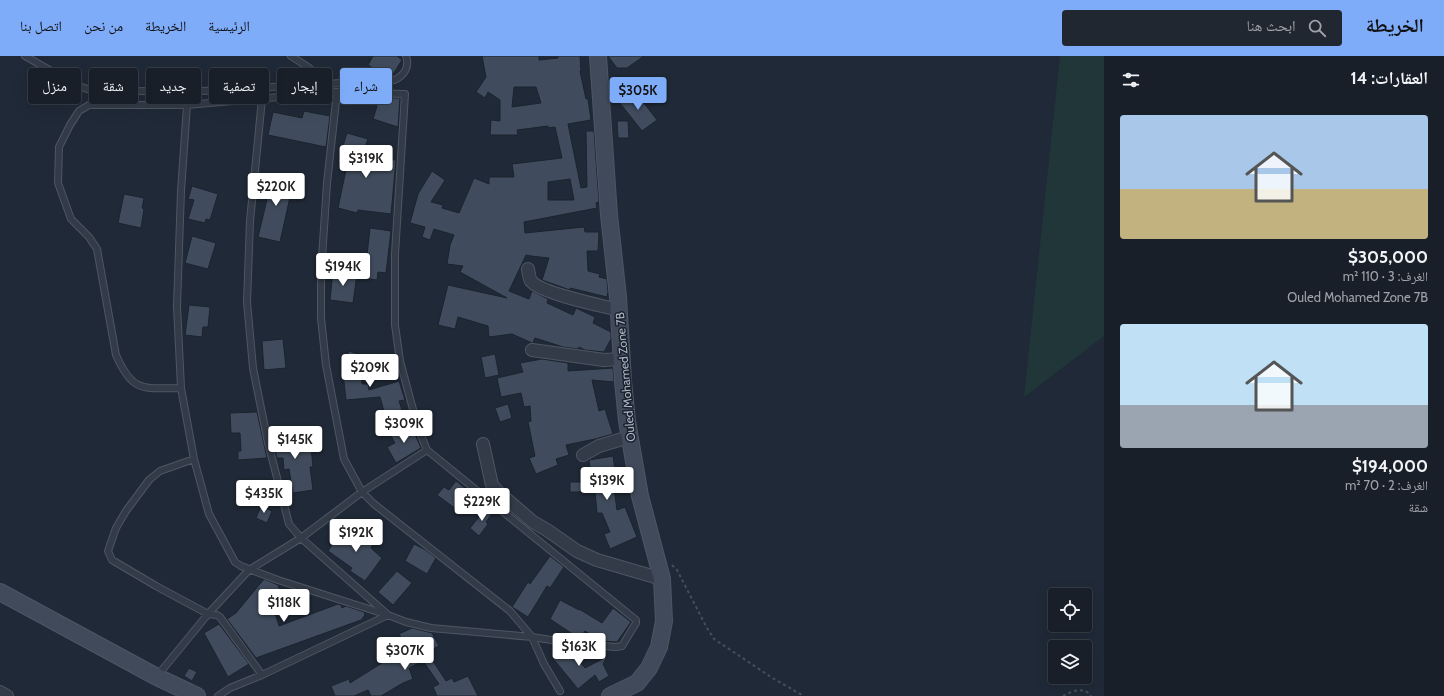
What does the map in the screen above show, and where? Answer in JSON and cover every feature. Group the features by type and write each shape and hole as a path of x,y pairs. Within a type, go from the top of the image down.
{"main road":[{"name":"Ouled Mohamed Zone 7B","path":"598,56 609,215 619,310 626,413 640,496 662,580 664,621 660,648 649,668 637,683 610,696"},
{"path":"0,592 156,677 197,696"}],"street":[{"path":"528,269 531,281 539,286 569,298 619,310"},
{"path":"532,350 604,360 622,359"},
{"path":"583,455 599,446 629,437"},
{"path":"483,444 492,485 533,522 577,551 597,560 662,580"},
{"path":"0,692 7,696"}],"lane":[{"path":"25,56 76,85 96,91 185,92 277,87"},
{"path":"291,56 309,68"},
{"path":"332,84 394,80 400,78 407,69 408,61 406,56"},
{"path":"337,92 326,198 321,273 321,318 326,365 344,459 362,492 374,504 510,611 532,637 544,664 560,691"},
{"path":"187,105 181,191 177,306 181,388 194,458 209,514 235,562 249,570 406,622 431,628 532,637 616,648 622,646 636,623 636,620 427,450 418,428 400,361 395,325 395,254 405,95 400,93 337,92 269,98"},
{"path":"181,388 145,388 132,382 123,370 116,355 97,249 89,237 71,219 58,183 59,147 79,111 89,104 187,105 209,103"},
{"path":"262,104 250,221 247,302 253,368 268,443 289,524 301,538 388,615"},
{"path":"156,677 208,614 249,570 301,538 362,492 427,450"},
{"path":"194,458 160,471 150,480 126,511 116,528 108,551 112,560 156,586 208,614 217,615 220,617 262,675"},
{"path":"218,696 230,688 262,675 388,615"}],"path":[{"path":"654,550 670,562 677,570 714,639 774,679 804,696"},
{"path":"1063,696 1077,690 1087,692 1091,696"}],"green space":[{"path":"1060,56 1104,56 1104,336 1024,397"}],"building":[{"path":"373,56 397,56 402,60 392,76 392,68 373,68 368,65"},
{"path":"482,56 539,56 539,60 558,58 558,56 580,56 580,71 586,99 588,99 591,120 568,124 581,188 587,187 586,131 594,131 599,202 596,203 597,208 524,222 525,233 584,227 585,232 599,232 598,251 587,251 588,271 600,274 599,277 607,279 607,297 570,288 570,290 542,280 549,258 526,255 509,291 529,299 532,291 548,299 547,303 573,315 576,308 595,317 593,323 611,332 611,339 604,352 585,350 579,347 578,349 563,347 535,338 532,343 512,334 489,337 488,326 458,317 455,329 438,325 448,285 507,298 460,272 463,266 447,264 450,245 454,235 434,229 430,240 422,237 425,227 410,223 418,194 432,171 445,180 431,202 443,205 442,208 459,213 474,178 489,184 489,177 514,177 512,164 562,158 555,127 548,128 548,126 517,130 518,135 490,135 491,120 500,121 500,100 488,92 485,98 476,92 486,77","holes":["514,87 536,87 541,103 512,107","570,179 574,200 548,200 548,182"]},
{"path":"608,56 644,56 627,68 617,68"},
{"path":"634,90 657,120 642,131 619,102"},
{"path":"392,98 400,98 398,127 373,119 376,105 392,104"},
{"path":"304,111 330,116 326,147 268,135 273,112 302,118"},
{"path":"617,121 628,121 629,138 618,138"},
{"path":"347,133 368,139 362,156 396,160 391,214 358,210 357,213 338,208 347,165 338,162"},
{"path":"268,173 294,179 280,242 258,237 269,191 264,190"},
{"path":"192,186 218,194 210,220 206,219 205,223 188,219 194,200 188,199"},
{"path":"124,194 144,198 141,228 118,223"},
{"path":"370,228 391,231 386,273 378,272 377,280 360,278 362,264 366,264"},
{"path":"192,236 216,243 208,269 185,263"},
{"path":"333,271 357,274 353,303 330,300"},
{"path":"189,305 210,307 208,327 203,327 202,337 185,335"},
{"path":"283,339 286,368 264,370 262,341"},
{"path":"349,351 358,354 352,372 361,371 362,384 368,384 369,390 399,381 405,400 399,401 402,410 385,415 380,397 346,400 342,364 344,357 346,358"},
{"path":"495,354 499,375 485,378 481,357"},
{"path":"542,359 568,363 568,371 613,368 614,382 592,380 599,411 605,409 613,434 566,445 569,455 556,459 558,465 536,474 529,458 535,456 528,422 531,421 530,406 524,407 521,393 501,397 497,378 523,372 520,363"},
{"path":"508,404 512,418 500,422 495,408"},
{"path":"257,412 267,458 238,460 238,451 241,451 240,433 231,433 230,413"},
{"path":"411,425 421,448 396,463 387,447 395,443 391,436"},
{"path":"295,427 298,448 311,447 313,467 310,467 313,490 293,493 289,469 284,470 283,458 277,458 272,441 281,441 280,428"},
{"path":"613,456 616,477 616,489 614,488 617,510 625,507 637,537 610,549 604,534 610,532 602,513 597,513 595,492 570,492 570,482 592,482 589,460"},
{"path":"456,481 473,494 460,512 437,495 444,487 449,490"},
{"path":"261,506 272,511 267,523 256,518"},
{"path":"487,507 493,512 486,522 488,524 479,536 470,528"},
{"path":"345,526 373,544 371,548 382,558 365,581 350,571 352,568 328,551"},
{"path":"414,544 436,558 427,574 405,561"},
{"path":"550,556 564,567 550,588 547,586 528,617 512,607 528,582 530,584"},
{"path":"397,571 412,583 393,605 378,592"},
{"path":"264,579 278,585 280,590 265,608 276,616 279,626 338,604 341,605 342,608 346,606 364,612 365,615 361,620 256,658 227,619 236,613"},
{"path":"560,600 579,609 602,623 613,608 631,622 617,642 601,641 585,631 580,639 550,619"},
{"path":"219,624 249,664 228,677 204,633"},
{"path":"412,628 432,633 439,646 427,652 446,681 452,678 454,682 468,676 478,696 437,696 433,687 439,684 423,661 409,668 413,679 381,696 371,696 368,690 354,696 335,696 331,686 349,679 350,683 393,656 392,654 407,649 399,634"},
{"path":"562,646 568,647 585,668 608,656 603,664 609,676 599,682 595,675 578,689 551,656"},
{"path":"189,668 197,672 192,681 184,676"}]}
